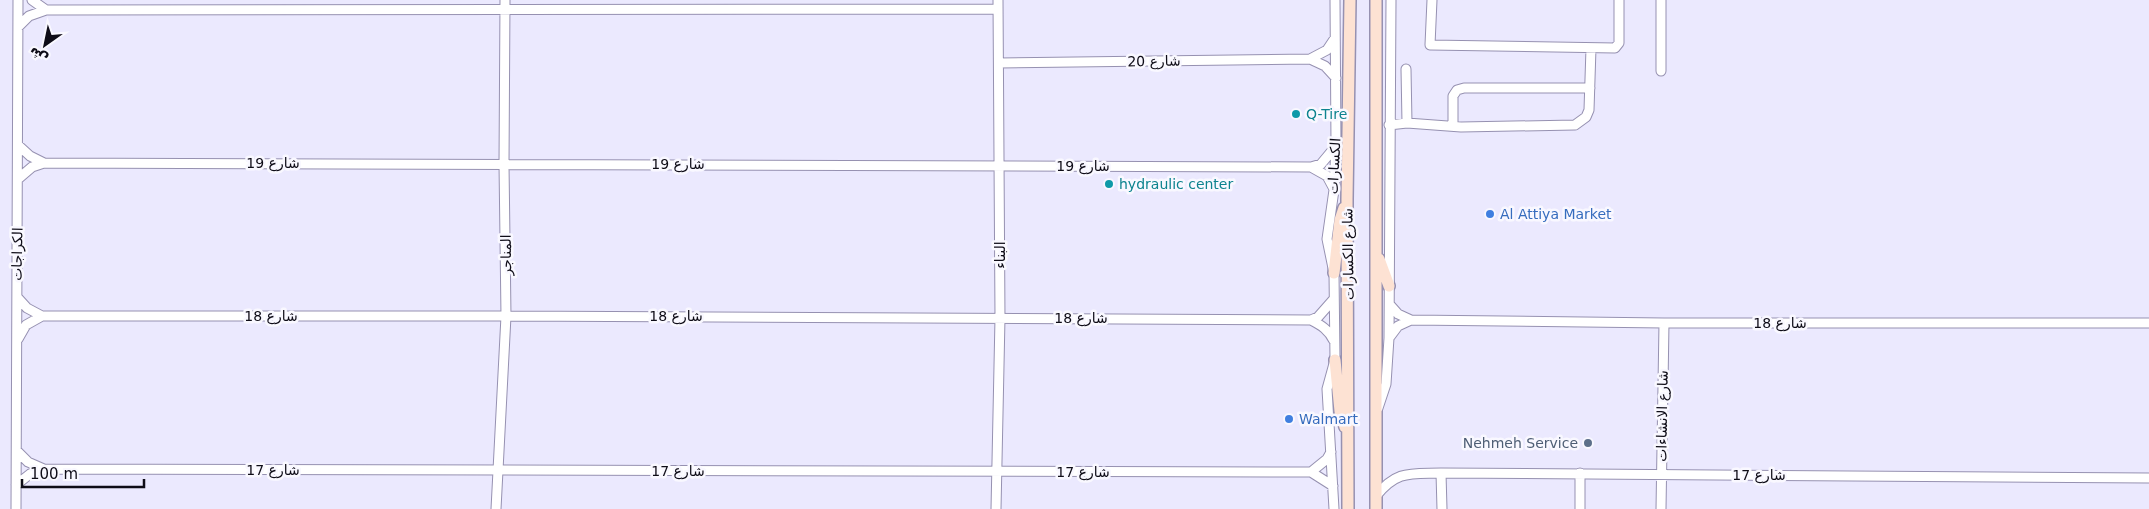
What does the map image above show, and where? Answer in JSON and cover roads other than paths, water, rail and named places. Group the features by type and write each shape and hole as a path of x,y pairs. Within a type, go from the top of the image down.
{"street":[{"name":"الكراجات","path":"16,509 18,0"},
{"path":"32,0 46,10"},
{"name":"الكسارات","path":"1334,509 1327,389 1335,360 1334,273 1327,239 1334,190 1336,146 1335,0"},
{"name":"شارع الكسارات","path":"1348,509 1347,199 1350,0"},
{"name":"شارع الكسارات","path":"1376,0 1376,509"},
{"path":"1377,412 1386,384 1389,338 1391,0"},
{"path":"1432,0 1430,45 1591,48 1615,48 1619,43 1619,0"},
{"path":"1661,0 1661,70"},
{"path":"18,27 29,16 46,10 505,5 998,4"},
{"name":"البناء","path":"996,509 1000,318 998,4"},
{"name":"المناجر","path":"496,509 506,316 504,164 505,5"},
{"path":"1310,59 1327,50 1336,36"},
{"path":"1389,125 1407,123 1453,126 1575,125 1586,117 1589,110 1591,48"},
{"path":"1310,59 1325,66 1336,78"},
{"name":"شارع 20","path":"999,63 1310,59"},
{"path":"1406,69 1407,123"},
{"path":"1453,126 1453,96 1456,90 1464,88 1590,88"},
{"path":"18,145 30,156 44,163"},
{"path":"1311,167 1321,164 1336,146"},
{"name":"شارع 19","path":"18,179 32,167 44,163 1311,167"},
{"path":"1311,167 1327,176 1334,190"},
{"path":"1334,273 1340,220 1347,199"},
{"path":"1376,252 1389,286"},
{"path":"17,297 27,308 42,316"},
{"path":"1311,320 1318,317 1333,300"},
{"path":"1390,305 1398,314 1411,320"},
{"path":"17,342 26,325 42,316"},
{"name":"شارع 18","path":"42,316 1311,320"},
{"path":"1311,320 1320,324 1331,334 1334,342"},
{"path":"1389,338 1398,326 1411,320"},
{"name":"شارع 18","path":"1411,320 1664,323 2149,323"},
{"name":"شارع الانشاءات","path":"1661,509 1664,323"},
{"path":"1335,360 1340,411 1349,439"},
{"name":"شارع 17","path":"17,452 28,462 44,469"},
{"path":"1331,452 1327,459 1311,472 1333,486"},
{"name":"شارع 17","path":"16,485 30,474 44,469 1311,472"},
{"path":"1580,472 1580,509"},
{"name":"شارع 17","path":"1376,496 1389,481 1403,475 1441,473 1580,472 1661,475 2149,478"},
{"path":"1441,473 1442,509"}],"place":[{"name":"Q-Tire","path":"1296,114"},
{"name":"hydraulic center","path":"1109,184"},
{"name":"Al Attiya Market","path":"1490,214"},
{"name":"Walmart","path":"1289,419"},
{"name":"Nehmeh Service","path":"1588,443"}]}
